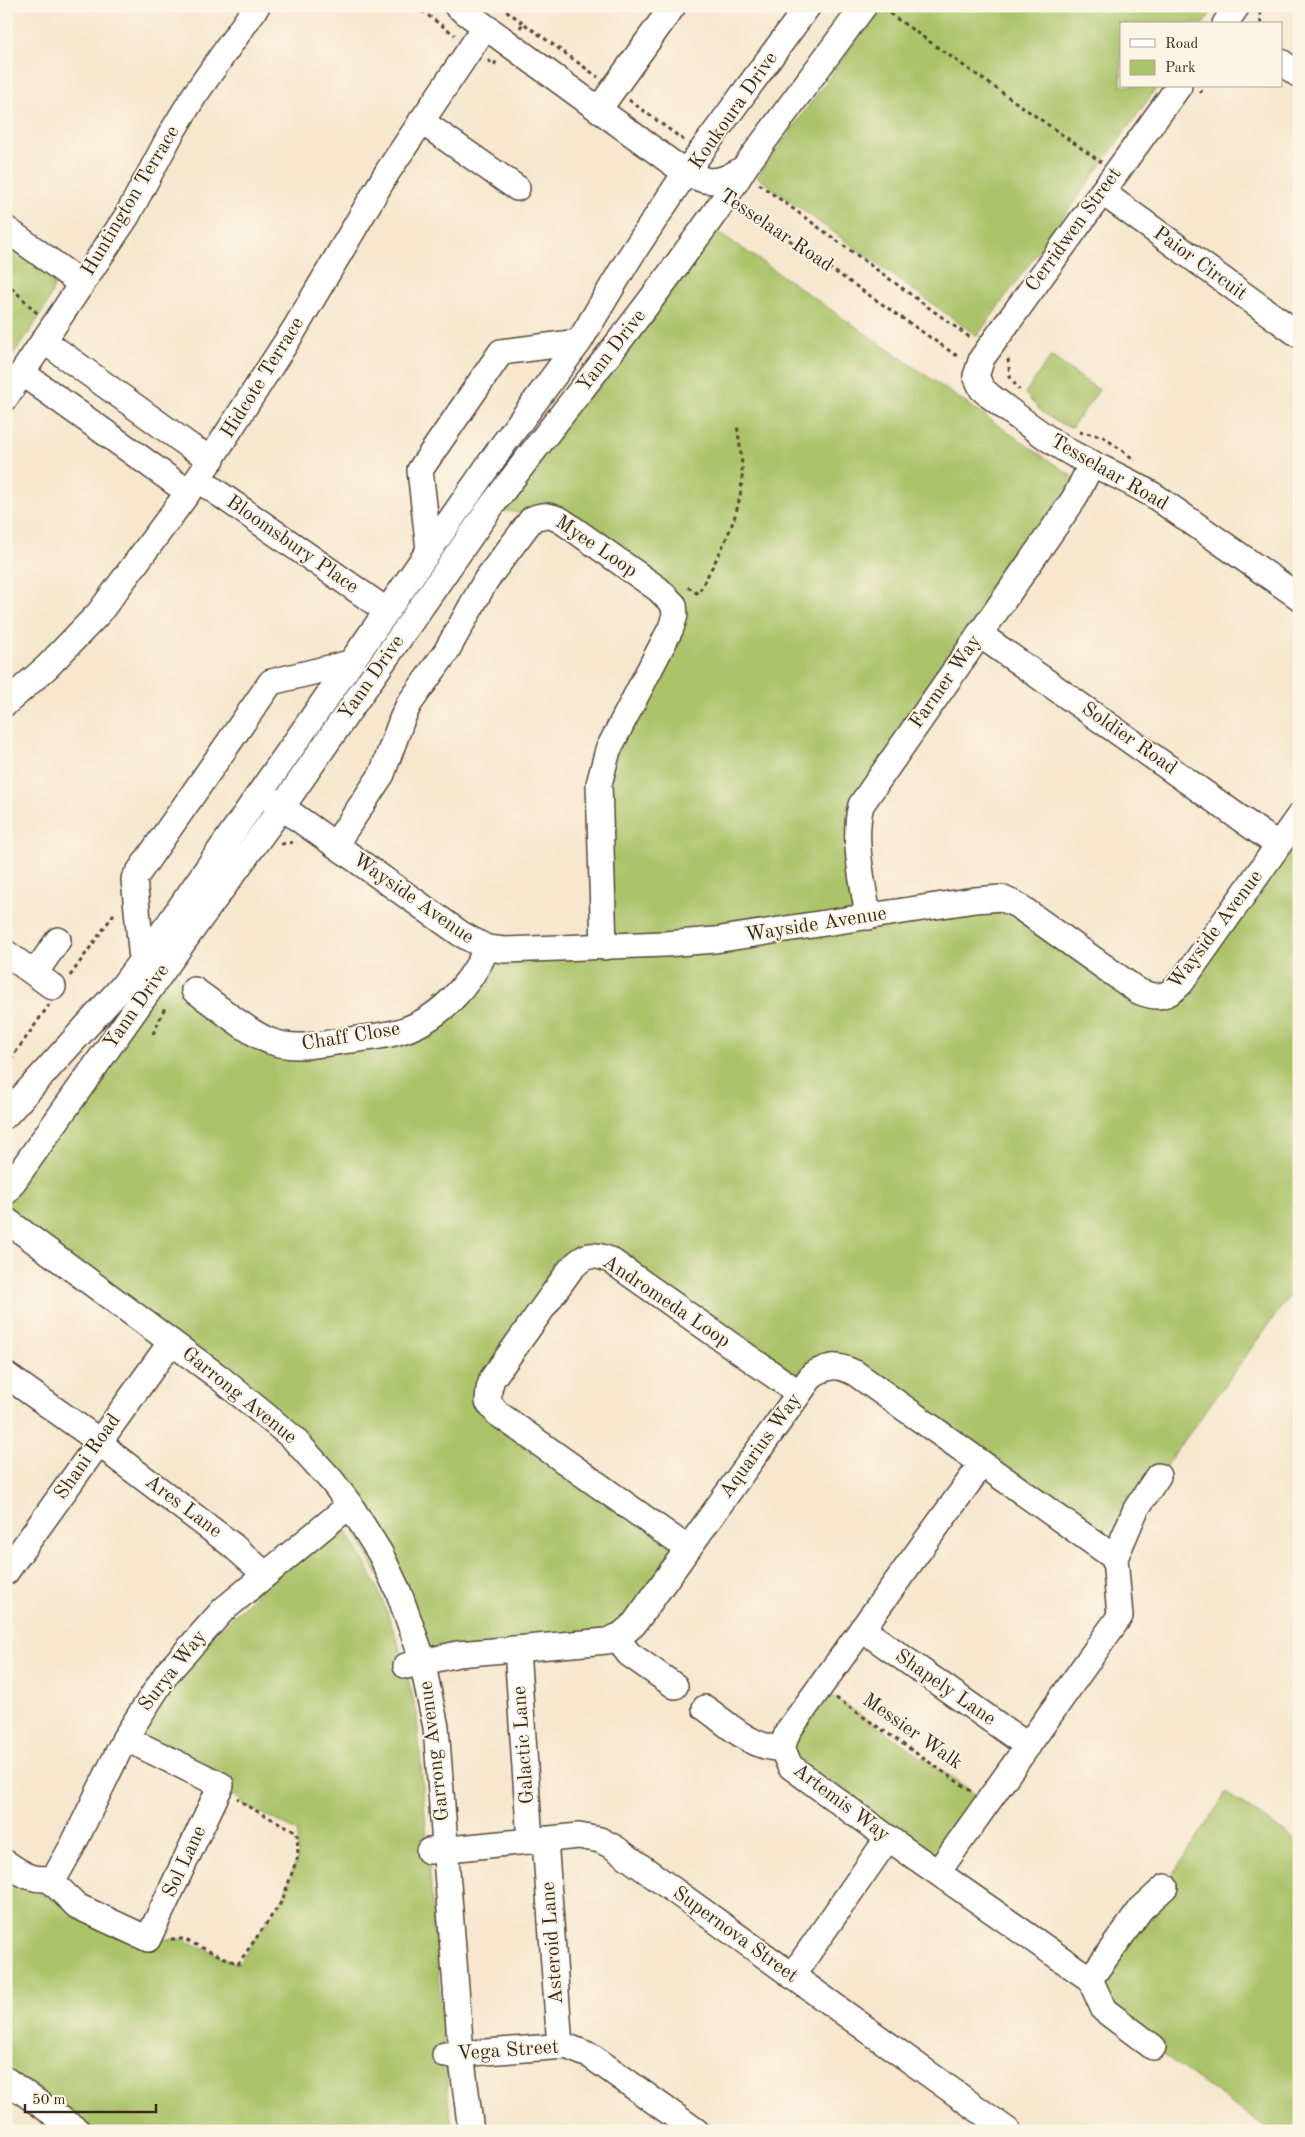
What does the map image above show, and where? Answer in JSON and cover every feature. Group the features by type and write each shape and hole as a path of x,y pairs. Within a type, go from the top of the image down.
{"street":[{"name":"Huntington Terrace","path":"6,397 126,216 194,96 257,6"},
{"path":"456,6 686,172"},
{"path":"599,109 673,6"},
{"name":"Koukoura Drive","path":"808,6 686,172 698,179 710,182 752,176 853,10"},
{"name":"Hidcote Terrace","path":"6,703 47,667 98,613 199,476 294,330 359,218 421,121 486,27"},
{"path":"1282,63 1299,75"},
{"name":"Cerridwen Street","path":"980,365 1178,88"},
{"path":"421,121 517,188"},
{"name":"Yann Drive","path":"6,1115 88,1026 122,987 142,960 502,446 579,342 628,260 686,172"},
{"name":"Yann Drive","path":"6,1192 189,934 282,807 525,460 639,318 726,197 752,176"},
{"name":"Paior Circuit","path":"1109,182 1299,335"},
{"path":"6,229 82,284"},
{"name":"Bloomsbury Place","path":"49,334 191,447 199,476"},
{"path":"430,550 420,470 501,352 579,342"},
{"name":"Tesselaar Road","path":"980,365 982,389 990,396 1056,444 1134,483 1156,497 1299,597"},
{"name":"Bloomsbury Place","path":"22,373 199,476 387,611"},
{"name":"Farmer Way","path":"868,917 857,826 861,805 1074,499 1092,463"},
{"name":"Myee Loop","path":"335,845 382,774 410,704 446,652 486,580 532,519 550,516 562,521 668,598"},
{"path":"604,947 599,799 602,770 608,750 671,628 675,615 674,605 668,598"},
{"name":"Soldier Road","path":"979,634 1278,845"},
{"path":"142,960 134,879 271,682 350,663"},
{"name":"Wayside Avenue","path":"260,792 461,934 487,948 505,950 604,947 715,940 992,898 1008,900 1138,990 1156,997 1165,996 1173,992 1181,984 1299,816"},
{"path":"6,954 44,980 58,940"},
{"name":"Chaff Close","path":"194,990 269,1041 299,1047 313,1046 394,1033 428,1019 468,982 478,968 487,948"},
{"name":"Garrong Avenue","path":"6,1220 166,1349 268,1438 314,1486 343,1510 415,1664 417,1717 438,1851 453,2054 453,2131"},
{"name":"Garrong Avenue","path":"6,1240 166,1349"},
{"name":"Andromeda Loop","path":"688,1549 497,1413 488,1402 488,1389 492,1379 565,1278 579,1261 589,1255 600,1256 610,1260 799,1393"},
{"name":"Shani Road","path":"6,1572 166,1349"},
{"name":"Aquarius Way","path":"415,1664 458,1654 607,1641 616,1637 634,1624 813,1374 828,1366 841,1367 854,1373 1115,1558"},
{"name":"Ares Lane","path":"6,1375 99,1441 116,1457 232,1545 265,1574"},
{"name":"Artemis Way","path":"982,1464 788,1732 782,1748 790,1766 888,1838 1090,1979"},
{"path":"938,1872 1120,1616 1115,1558 1136,1509 1158,1476"},
{"name":"Surya Way","path":"50,1879 59,1872 125,1738 162,1680 224,1610 343,1510"},
{"name":"Shapely Lane","path":"862,1629 1028,1746"},
{"path":"616,1637 629,1654 675,1686"},
{"name":"Galactic Lane","path":"517,1649 538,1840"},
{"path":"705,1708 756,1744 771,1749 782,1748"},
{"path":"125,1738 222,1785"},
{"name":"Sol Lane","path":"148,1939 222,1785"},
{"name":"Supernova Street","path":"438,1851 469,1846 579,1836 600,1840 614,1848 1002,2129"},
{"path":"792,1976 888,1838"},
{"name":"Asteroid Lane","path":"538,1840 560,2047"},
{"path":"6,1863 31,1878 40,1880 50,1879 77,1906 148,1939"},
{"path":"1153,2047 1104,2010 1090,1979 1141,1909 1165,1887"},
{"name":"Vega Street","path":"453,2054 566,2046 591,2056 696,2131"},
{"name":"Garrong Avenue","path":"453,2054 471,2131"},
{"path":"6,2080 78,2131"}],"path":[{"path":"500,6 523,23"},
{"path":"879,6 1109,182"},
{"path":"1235,17 1254,22"},
{"path":"752,176 980,365"},
{"name":"Tesselaar Road","path":"726,197 980,365"},
{"path":"6,282 34,310 49,334"},
{"path":"1013,350 1007,358 1010,377 1020,392"},
{"path":"668,598 679,581 698,594 735,518 740,498 742,477 737,424"},
{"path":"1071,431 1102,436 1142,465"},
{"name":"Messier Walk","path":"820,1687 988,1802"},
{"path":"148,1939 183,1939 238,1964 282,1901 298,1856 297,1832 247,1806 222,1785"}],"green space":[{"path":"881,6 1216,6 1204,22 1120,22 1120,88 1157,88 977,336 757,177"},
{"path":"707,224 1083,484 866,796 868,917 992,898 1156,997 1299,816 1299,1283 1158,1476 1115,1558 841,1367 799,1393 589,1255 488,1402 688,1549 634,1624 423,1662 323,1470 6,1220 6,1192 166,966 194,990 269,1041 412,1027 487,948 604,947 599,799 675,615 562,521 490,508"},
{"path":"6,241 55,277 54,287 44,309 6,364"},
{"path":"1051,356 1099,390 1072,427 1058,423 1045,414 1025,393"},
{"path":"336,1515 365,1562 377,1587 404,1663 417,1717 449,2107 453,2131 78,2131 6,2080 6,1863 148,1939 183,1939 238,1964 282,1901 298,1856 297,1831 247,1806 221,1785 125,1738 146,1703"},
{"path":"820,1687 987,1802 938,1872 847,1809 783,1741"},
{"path":"1226,1793 1299,1842 1299,2131 1270,2131 1153,2047 1090,1979 1165,1887"}]}
